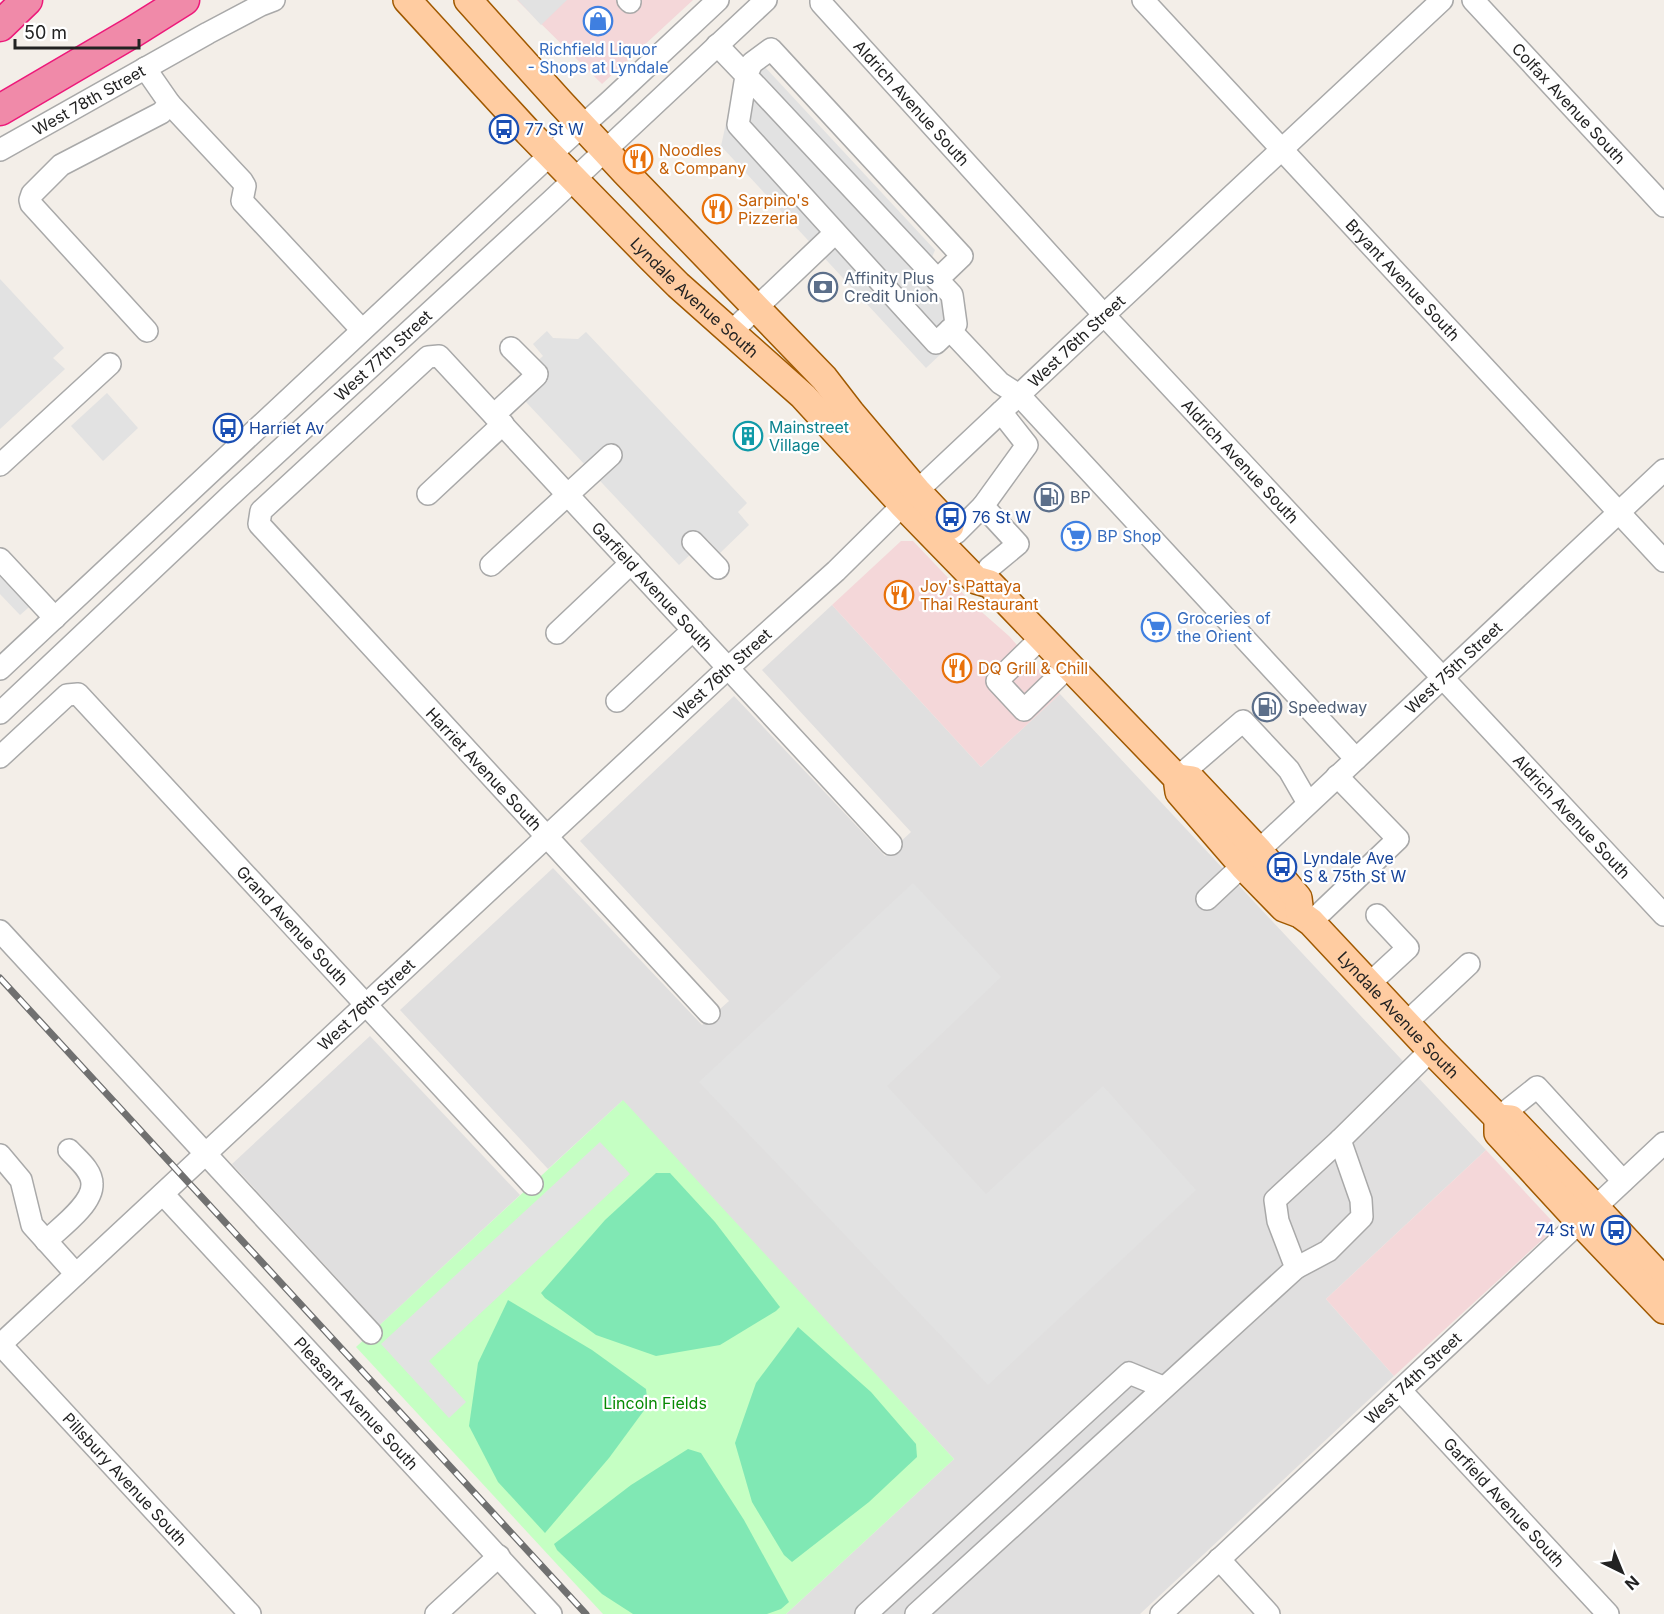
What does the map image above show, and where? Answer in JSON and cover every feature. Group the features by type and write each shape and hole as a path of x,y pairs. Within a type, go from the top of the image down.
{"highway":[{"path":"0,26 27,0"},
{"path":"133,32 168,0"},
{"path":"0,110 184,0"}],"main road":[{"name":"Lyndale Avenue South","path":"407,0 678,285 802,396 910,498 956,533 1041,638 1177,778 1179,792 1298,898 1306,918 1498,1118 1511,1119 1664,1310"},
{"name":"Lyndale Avenue South","path":"468,0 605,150 824,378 910,498 976,580 989,576"},
{"name":"Lyndale Avenue South","path":"1587,1214 1664,1281"}],"street":[{"name":"West 78th Street","path":"0,150 261,4 274,0"},
{"name":"West 77th Street","path":"0,669 718,0"},
{"name":"West 77th Street","path":"0,713 231,495 766,0"},
{"name":"Bryant Avenue South","path":"1143,0 1664,561"},
{"name":"West 76th Street","path":"0,1345 728,668 836,571 1019,395 1442,0"},
{"name":"Colfax Avenue South","path":"1473,0 1664,206"},
{"name":"Aldrich Avenue South","path":"821,1 1104,315 1664,915"},
{"path":"717,45 746,76 937,280 952,295 956,324 936,343 738,125 746,76 752,63 771,49 962,256 937,280"},
{"path":"146,68 170,104 242,181 245,186 242,201 362,330"},
{"path":"147,331 31,204 30,200 32,194 61,165 161,113 170,104"},
{"path":"731,332 835,233"},
{"path":"950,330 1000,383 1019,395 1356,759"},
{"path":"428,494 499,419 536,375 511,348"},
{"name":"Garfield Avenue South","path":"259,524 261,511 428,357 439,356 891,844"},
{"path":"0,465 110,364"},
{"path":"956,533 983,506 1027,445 1001,412"},
{"path":"491,565 610,455"},
{"name":"West 75th Street","path":"1207,899 1664,470"},
{"path":"983,506 1018,544 989,576"},
{"name":"Harriet Avenue South","path":"259,524 710,1013"},
{"path":"693,542 718,568"},
{"path":"0,559 55,618"},
{"path":"557,633 632,563"},
{"path":"617,701 693,630"},
{"path":"1041,638 998,681 1024,710 1068,667"},
{"name":"Grand Avenue South","path":"0,757 67,695 78,694 532,1184"},
{"path":"1177,778 1243,721 1289,770 1308,803"},
{"path":"1306,918 1398,839 1337,776"},
{"path":"1369,984 1408,948 1377,915"},
{"path":"0,931 371,1333"},
{"path":"1406,1023 1469,964"},
{"path":"1296,1268 1278,1221 1275,1200 1340,1140 1431,1050"},
{"path":"1498,1118 1537,1087 1623,1181"},
{"path":"916,1614 1296,1268 1328,1251 1362,1217 1361,1200 1340,1140"},
{"name":"West 74th Street","path":"1161,1614 1664,1143"},
{"path":"46,1241 86,1204 92,1184 87,1169 69,1150"},
{"path":"0,1155 21,1180 32,1225 76,1274"},
{"name":"Pleasant Avenue South","path":"163,1194 551,1614"},
{"name":"Pillsbury Avenue South","path":"0,1345 250,1614"},
{"path":"866,1614 1129,1373 1163,1388"},
{"name":"Garfield Avenue South","path":"1400,1390 1608,1614"},
{"path":"436,1614 498,1556"},
{"path":"1219,1559 1269,1614"}],"shaded area":[{"path":"517,0 693,0 602,84"},
{"path":"518,0 567,0 541,25"},
{"path":"764,66 935,250 929,265 961,335 926,368 721,146 732,96"},
{"path":"0,279 64,348 53,358 65,369 0,429"},
{"path":"547,331 553,338 578,339 586,332 747,503 738,512 749,525 720,553 707,539 679,565 511,386 543,356 533,344"},
{"path":"107,393 138,428 103,461 71,426"},
{"path":"901,541 913,541 976,607 1009,636 1060,694 981,767 832,605"},
{"path":"0,549 43,595 20,615 0,594"},
{"path":"832,605 981,767 1060,694 1486,1150 1326,1299 1394,1376 1140,1614 786,1614 954,1459 622,1101 548,1169 400,1010 553,868 702,1025 729,1001 580,841 734,696 885,856 911,832 762,670"},
{"path":"913,883 1001,977 887,1086 986,1194 1103,1086 1196,1190 988,1385 699,1082"},
{"path":"370,1036 520,1195 380,1325 232,1164"},
{"path":"600,1142 630,1174 429,1361 466,1402 449,1418 381,1344"},
{"path":"1486,1150 1552,1221 1554,1229 1394,1376 1326,1299"}],"green space":[{"name":"Lincoln Fields","path":"623,1100 954,1459 786,1614 603,1614 356,1347"},
{"path":"656,1173 670,1173 715,1222 780,1307 720,1345 656,1356 596,1335 541,1293 605,1220"},
{"path":"508,1300 592,1350 646,1389 648,1405 609,1458 545,1533 498,1482 469,1426 478,1363"},
{"path":"798,1327 871,1392 916,1444 917,1457 869,1502 792,1562 784,1555 752,1502 735,1443 756,1383"},
{"path":"688,1449 701,1453 744,1520 789,1602 781,1609 767,1614 633,1614 602,1594 557,1550 554,1544 631,1485"}],"railway":[{"path":"0,978 586,1614"}],"place":[{"name":"Richfield Liquor - Shops at Lyndale","path":"598,21"},
{"name":"77 St W","path":"504,129"},
{"name":"Noodles & Company","path":"638,159"},
{"name":"Sarpino's Pizzeria","path":"717,209"},
{"name":"Affinity Plus Credit Union","path":"823,287"},
{"name":"Harriet Av","path":"228,428"},
{"name":"Mainstreet Village","path":"748,436"},
{"name":"BP","path":"1049,497"},
{"name":"76 St W","path":"951,517"},
{"name":"BP Shop","path":"1076,536"},
{"name":"Joy's Pattaya Thai Restaurant","path":"899,595"},
{"name":"Groceries of the Orient","path":"1156,627"},
{"name":"DQ Grill & Chill","path":"957,668"},
{"name":"Speedway","path":"1267,707"},
{"name":"Lyndale Ave S & 75th St W","path":"1282,867"},
{"name":"74 St W","path":"1616,1230"}]}
